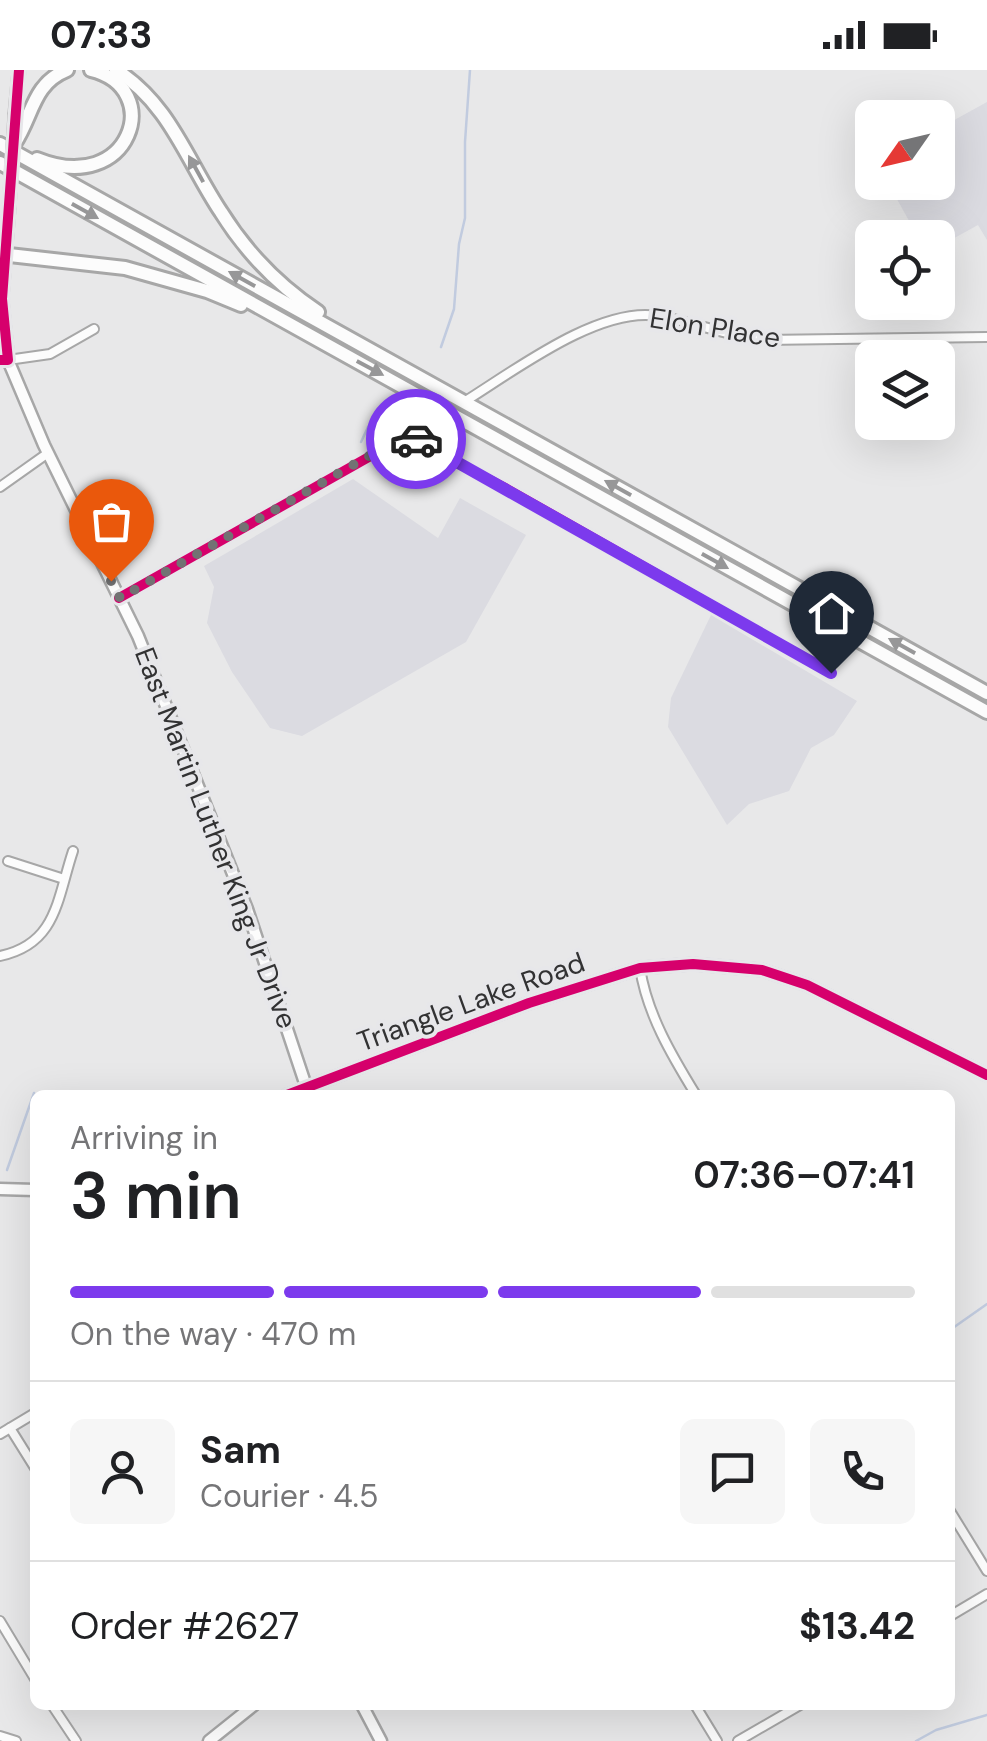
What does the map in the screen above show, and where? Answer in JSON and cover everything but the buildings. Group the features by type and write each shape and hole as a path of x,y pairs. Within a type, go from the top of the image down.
{"highway":[{"path":"5,144 26,126 38,91 67,70"},
{"path":"5,144 67,167 95,166 117,152 131,131 132,110 115,82 92,70"},
{"path":"116,70 135,82 162,109 221,212 251,253 306,303 387,358"},
{"path":"5,144 987,694"},
{"path":"0,164 987,712"},
{"path":"3,254 87,262 162,277 227,299 319,341"}],"main road":[{"name":"East Martin Luther King Jr Drive","path":"20,70 15,113 5,144 9,209 3,254 4,360 138,636 247,909 308,1090"},
{"name":"Triangle Lake Road","path":"308,1090 529,1003 640,968 693,964 762,970 807,985 987,1074"},
{"path":"0,1189 30,1190"},
{"path":"210,1741 248,1710"},
{"path":"365,1710 381,1741"}],"street":[{"name":"Elon Place","path":"464,402 581,332 608,320 635,315 658,316 740,338 764,340 987,337"},
{"path":"4,360 50,354 94,328"},
{"path":"120,598 406,436 831,673"},
{"path":"0,487 48,452"},
{"path":"0,956 27,948 42,936 73,851"},
{"path":"8,861 64,878"},
{"path":"640,968 643,990 653,1014 693,1090"},
{"path":"0,1434 30,1416"},
{"path":"10,1428 30,1460"},
{"path":"955,1519 987,1571"},
{"path":"955,1613 987,1594"},
{"path":"0,1621 30,1670"},
{"path":"55,1710 76,1741"},
{"path":"697,1710 717,1741"},
{"path":"738,1741 791,1710"},
{"path":"0,1736 16,1741"}],"shaded area":[{"path":"987,102 987,240 978,225 955,238 955,220 909,220 897,200 955,200 955,120"},
{"path":"353,479 438,538 460,498 526,535 466,642 302,736 270,728 232,672 207,623 214,587 204,566"},
{"path":"711,615 857,701 834,735 811,748 789,791 749,804 727,825 668,727 671,698"}],"waterway":[{"path":"441,347 454,309 465,218 470,70"},
{"path":"361,442 368,427 392,404"},
{"path":"7,1170 30,1104"},
{"path":"955,1326 987,1304"},
{"path":"916,1741 936,1730 987,1715"}],"cycle path":[{"path":"0,360 8,360 2,299 19,70"},
{"path":"119,598 406,436 831,673"},
{"path":"300,1090 529,1003 640,968 693,964 762,970 807,985 987,1075"}],"way so far":[{"path":"111,581 120,598 397,440 406,436 416,439"}],"route":[{"path":"416,439 831,673"}]}
